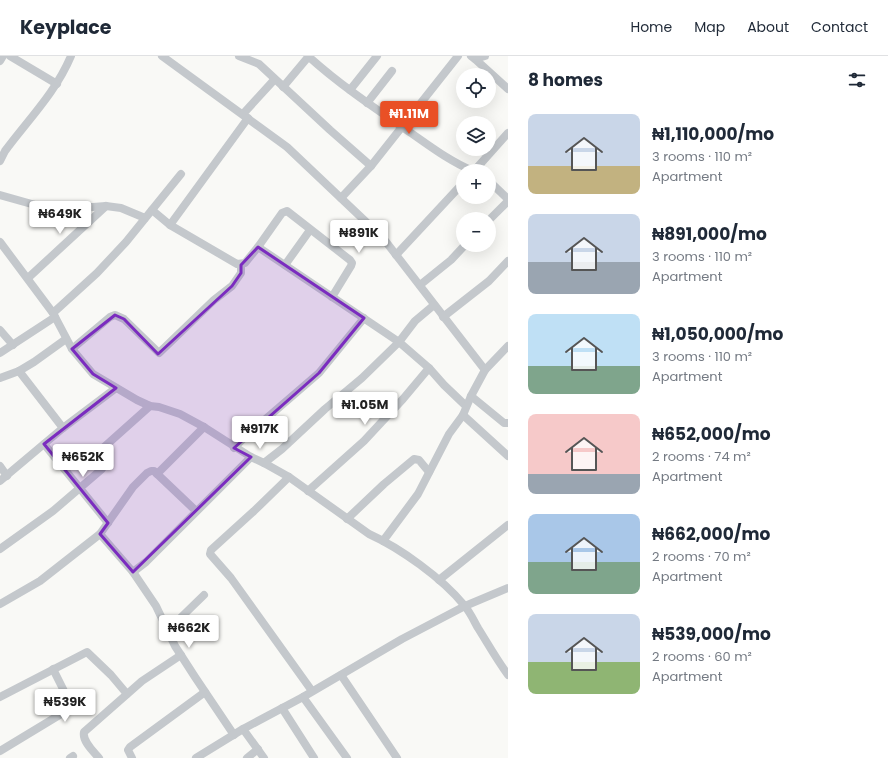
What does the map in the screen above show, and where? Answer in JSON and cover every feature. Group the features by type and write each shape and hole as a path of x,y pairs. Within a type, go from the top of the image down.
{"street":[{"path":"0,61 3,56"},
{"path":"10,56 57,84"},
{"path":"1,158 57,84 72,56"},
{"path":"282,87 308,56 367,103 457,164"},
{"path":"350,90 377,56"},
{"path":"341,198 371,166 458,56"},
{"path":"473,58 485,56"},
{"path":"165,57 287,147 383,238 420,285 443,318 485,370"},
{"path":"243,57 259,64 274,80 371,166"},
{"path":"473,58 508,89"},
{"path":"367,103 392,71"},
{"path":"170,225 246,116 274,80"},
{"path":"480,164 508,133"},
{"path":"0,353 54,315 126,242 181,174"},
{"path":"495,212 507,196 496,187"},
{"path":"396,255 456,191"},
{"path":"0,195 53,210 106,206 121,208 145,218"},
{"path":"28,278 106,206"},
{"path":"152,210 170,225 237,264 245,263 282,212 288,211 310,230 348,258 352,263 332,296"},
{"path":"285,264 310,230"},
{"path":"0,242 54,315 72,349 93,374 150,406 159,407 180,414 204,427 234,448 289,477 369,534 383,541 431,573 465,606 508,675"},
{"path":"258,247 399,342 429,368 466,406"},
{"path":"420,285 451,260 458,252"},
{"path":"443,318 489,281 508,261"},
{"path":"72,349 115,314 124,319 159,353 214,300 232,286 241,273 241,264"},
{"path":"264,463 282,449 325,409 362,378 399,342 415,321 434,305"},
{"path":"234,448 320,373 364,318"},
{"path":"0,330 13,345"},
{"path":"0,378 19,372 66,339"},
{"path":"383,541 418,494 449,434 463,415 470,396 485,370 508,346"},
{"path":"308,491 364,441 429,368"},
{"path":"19,372 63,428"},
{"path":"0,481 63,428 116,388"},
{"path":"470,396 504,423 508,423"},
{"path":"0,549 53,511 102,469 102,453 106,444 150,406"},
{"path":"463,415 508,456"},
{"path":"157,474 204,427"},
{"path":"44,444 108,523"},
{"path":"133,572 146,562 251,457"},
{"path":"347,519 384,484 414,459 419,460 429,472"},
{"path":"0,466 7,476"},
{"path":"0,604 40,581 100,534 133,487 151,471 154,471 196,512"},
{"path":"289,477 254,511 210,550 210,554 231,578 312,691"},
{"path":"439,580 508,525"},
{"path":"100,534 133,572 156,606 181,655 234,734"},
{"path":"196,758 234,734 341,675 402,638 465,606 508,588"},
{"path":"168,630 204,595"},
{"path":"0,697 87,652 111,675 127,694"},
{"path":"98,758 85,739 83,735 84,732 142,681 181,655"},
{"path":"0,751 71,708 71,705 53,670"},
{"path":"341,675 397,758"},
{"path":"132,758 128,750 130,747 205,692"},
{"path":"302,697 347,758"},
{"path":"282,708 314,758"},
{"path":"243,729 264,758"},
{"path":"247,758 258,749"}],"highlighted area":[{"path":"258,247 364,318 319,373 234,448 251,457 133,572 100,534 108,523 44,444 116,388 93,374 72,349 115,315 124,319 158,354 232,286 241,273 241,265"}]}
